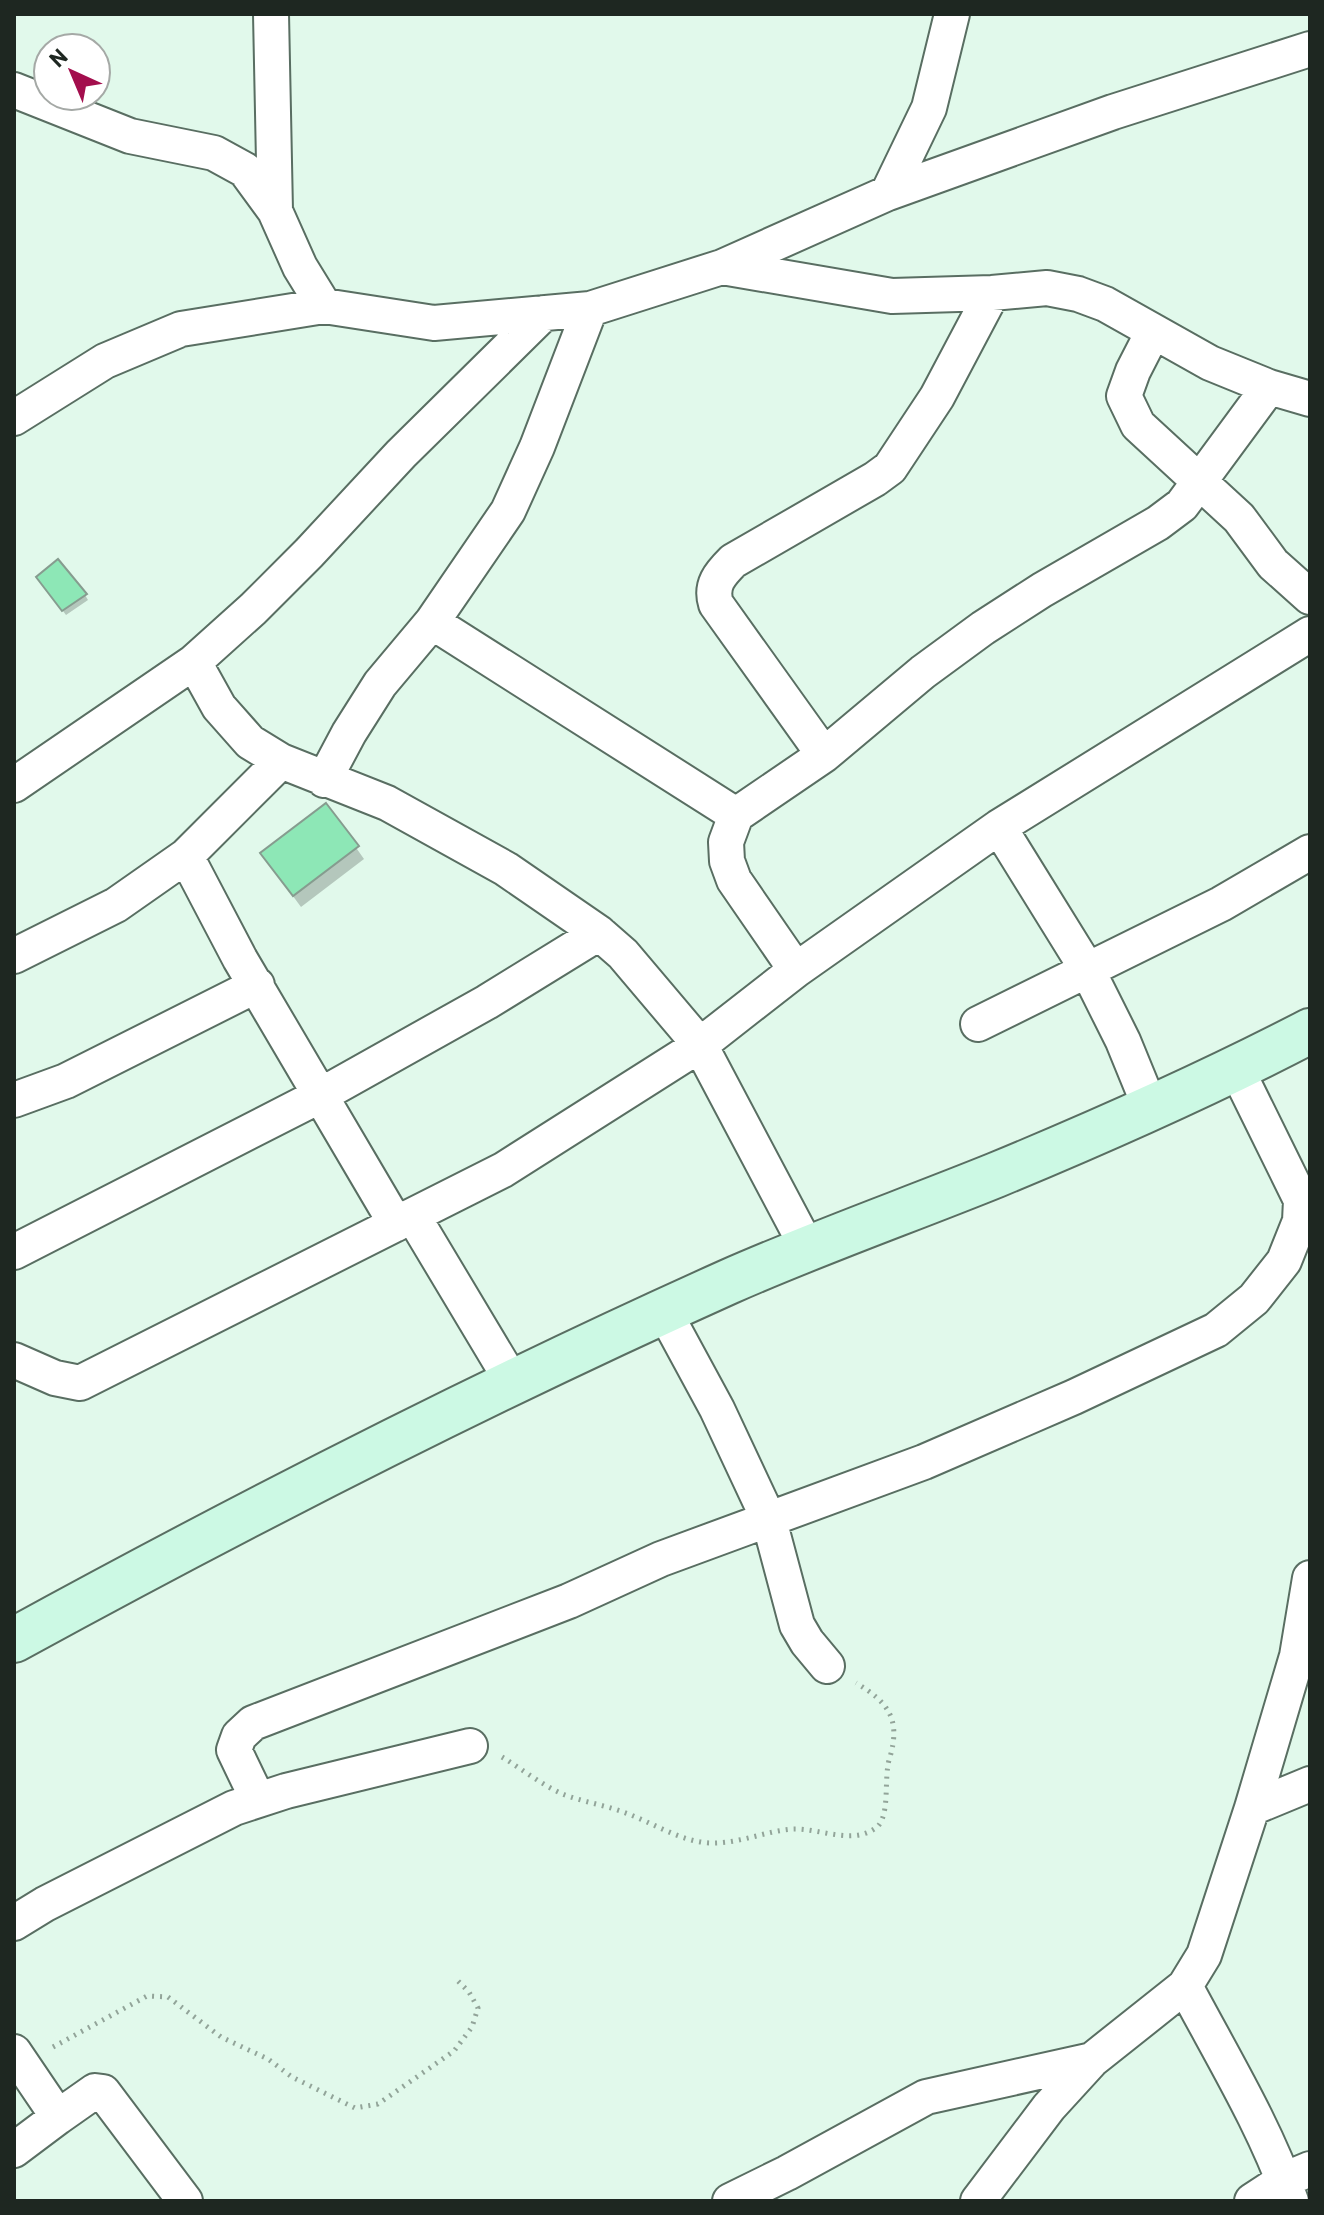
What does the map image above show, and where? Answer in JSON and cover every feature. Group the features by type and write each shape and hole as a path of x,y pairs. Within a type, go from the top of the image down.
{"street":[{"path":"271,14 275,211"},
{"path":"888,193 929,108 952,14"},
{"path":"14,418 105,361 181,329 324,306 434,323 590,309 722,267 888,193 1113,112 1310,49"},
{"path":"14,90 130,136 214,153 245,170 275,211 300,267 324,306"},
{"path":"722,267 892,296 1047,288 1078,294 1105,304 1210,363 1269,387 1310,399"},
{"path":"824,755 716,604 714,584 733,561 890,468 937,397 992,293"},
{"path":"324,780 380,684 432,622 508,511 537,447 590,309"},
{"path":"14,785 194,662 276,587 401,454 544,313"},
{"path":"1153,332 1124,396 1138,425 1201,480 1239,518 1273,564 1310,597"},
{"path":"796,970 734,880 727,861 726,842 736,815 824,755 923,672 983,628 1158,523 1182,505 1269,387"},
{"path":"432,622 736,815"},
{"path":"14,1360 55,1378 80,1383 503,1170 700,1045 796,970 999,827 1310,634"},
{"path":"194,662 219,707 250,742 281,761 387,803 493,861 599,933 633,965 700,1045 808,1249"},
{"path":"14,956 116,905 186,856 281,761"},
{"path":"999,827 1087,969 1123,1041 1150,1107"},
{"path":"978,1024 1221,904 1310,852"},
{"path":"186,856 321,1095 513,1383"},
{"path":"14,1252 321,1095 487,1002 599,933"},
{"path":"14,1100 66,1081 257,985"},
{"path":"14,1640 192,1542 513,1383 727,1283 997,1174 1236,1068 1310,1031"},
{"path":"258,1800 234,1750 239,1736 253,1723 569,1601 661,1559 924,1462 1074,1397 1216,1330 1254,1299 1284,1261 1300,1221 1301,1200 1236,1068"},
{"path":"665,1313 717,1409 769,1520 797,1625 827,1666"},
{"path":"978,2201 1049,2107 1092,2060 1185,1986 1204,1955 1297,1656 1310,1578"},
{"path":"14,1923 45,1904 234,1808 286,1791 470,1746"},
{"path":"1252,1808 1310,1784"},
{"path":"1185,1986 1295,2183 1252,2201"},
{"path":"14,2052 58,2117"},
{"path":"730,2201 926,2097 1092,2060"},
{"path":"14,2150 95,2091 103,2092 185,2201"}],"path":[{"path":"470,1746 489,1749 562,1794 623,1812 680,1836 706,1843 734,1843 793,1829 843,1835 863,1834 883,1820 886,1769 895,1734 888,1708 876,1695 827,1666"},
{"path":"51,2048 139,1999 147,1996 168,1997 221,2037 268,2059 292,2077 355,2108 378,2104 454,2051 472,2027 478,2008 458,1981"}],"building":[{"path":"58,559 87,594 62,611 36,577"},
{"path":"326,803 359,846 293,896 260,853"}]}
